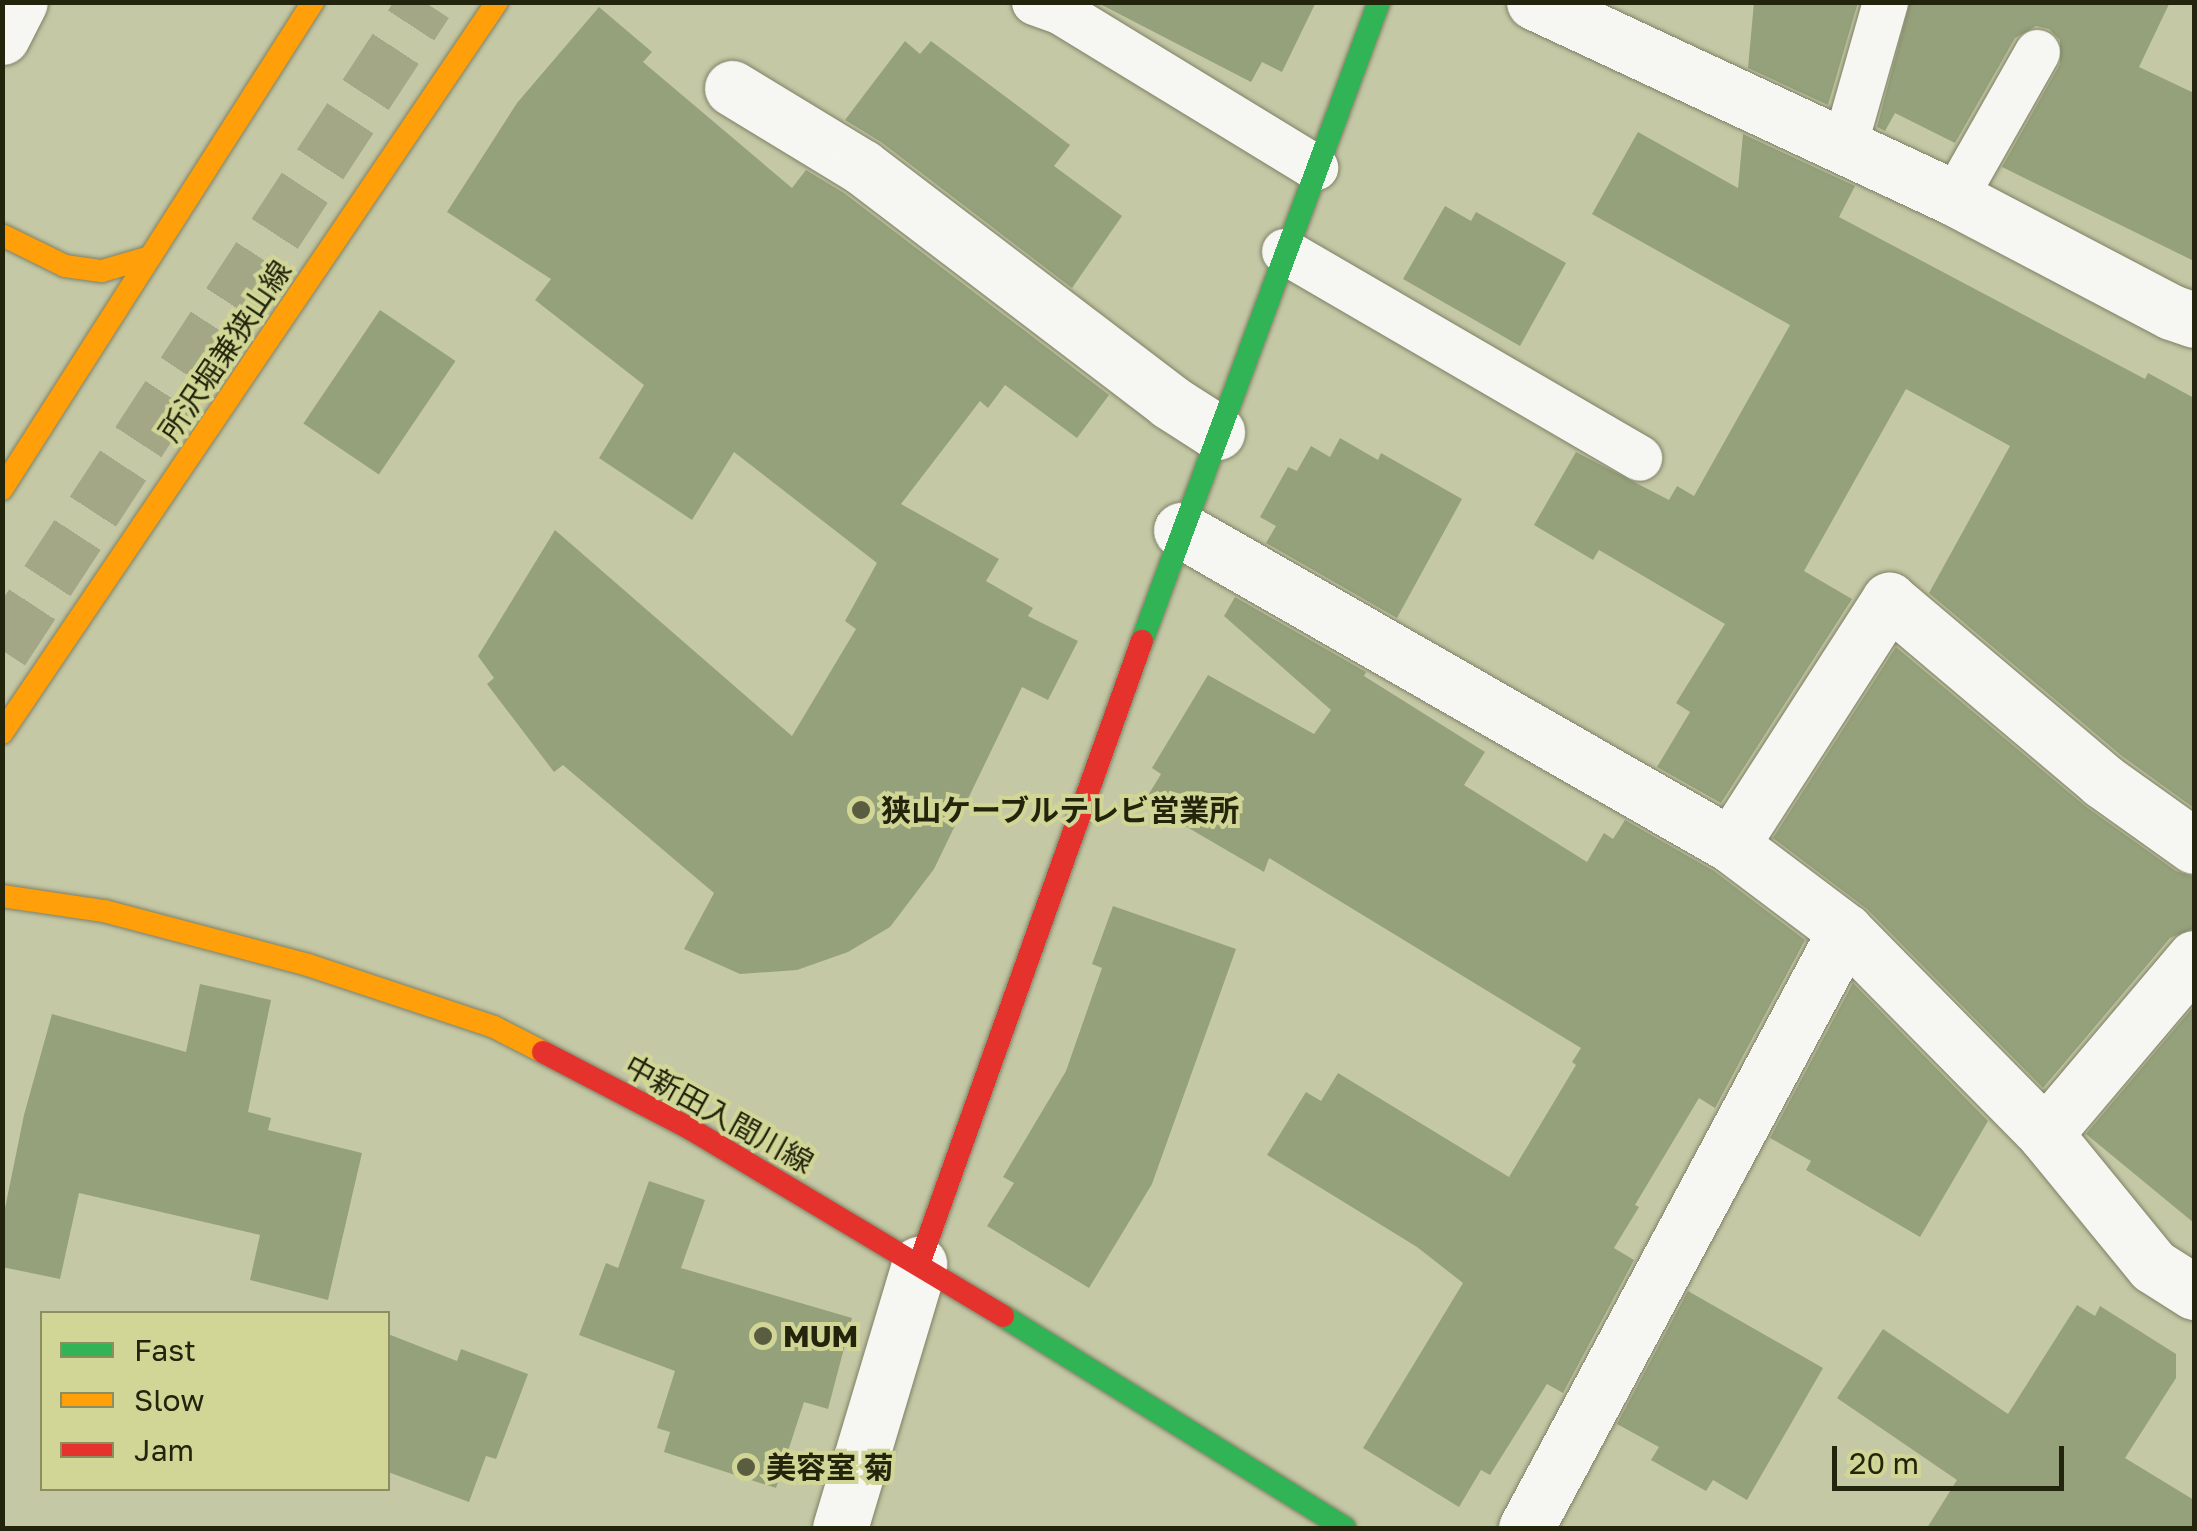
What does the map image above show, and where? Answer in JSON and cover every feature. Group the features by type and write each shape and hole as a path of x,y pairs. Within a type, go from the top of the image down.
{"main road":[{"path":"2,489 313,2"},
{"name":"所沢堀兼狭山線","path":"2,732 497,2"},
{"path":"919,1264 1217,432 1379,2"},
{"path":"2,235 65,266 102,271 150,257"},
{"name":"中新田入間川線","path":"2,896 141,921 308,965 494,1026 689,1128 919,1264 1344,1528"}],"street":[{"path":"2,37 20,2"},
{"path":"1534,2 1954,198 2171,312 2194,320"},
{"path":"732,88 862,167 1170,402 1217,432"},
{"path":"1182,530 1731,845 1844,930 2044,1134 2153,1266 2194,1292"},
{"path":"1731,845 1889,600 2104,780 2194,846"},
{"path":"1526,1528 1844,930"},
{"path":"2044,1134 2194,958"},
{"path":"840,1528 919,1264"}],"lane":[{"path":"1034,2 1061,12 1315,167"},
{"path":"1844,146 1886,2"},
{"path":"1954,198 2037,52"},
{"path":"1284,251 1638,458"}],"building":[{"path":"1096,2 1316,2 1282,72 1262,62 1251,82"},
{"path":"1754,2 1858,2 1828,105 1748,68"},
{"path":"1910,2 2170,2 2139,67 2194,93 2194,261 2002,167 2060,64 2060,40 2049,29 2036,26 2015,38 1955,143 1895,113 1885,131 1877,127"},
{"path":"599,7 652,52 643,62 792,188 806,170 844,193 1109,395 1077,438 1005,385 988,408 980,401 901,504 999,559 986,581 1033,608 1028,616 1078,641 1048,700 1022,687 934,869 890,927 848,952 797,970 740,974 684,949 714,893 563,765 554,772 487,684 494,678 478,656 555,530 792,736 856,629 845,621 877,563 734,452 692,520 599,458 644,385 535,300 551,279 447,212 517,103"},
{"path":"905,41 920,54 931,41 1070,145 1054,166 1122,216 1072,288 881,142 845,120"},
{"path":"1638,132 1738,188 1743,134 1855,186 1839,217 2145,379 2148,373 2194,398 2194,808 2122,756 1929,593 2010,446 1906,389 1804,571 1852,599 1721,803 1657,767 1690,712 1676,703 1725,624 1599,550 1593,560 1534,525 1576,452 1669,500 1677,486 1694,496 1790,325 1592,214"},
{"path":"1445,206 1471,221 1476,212 1566,263 1520,346 1403,279"},
{"path":"380,310 455,361 379,474 303,424"},
{"path":"1340,438 1378,460 1381,453 1462,499 1397,618 1266,543 1276,526 1260,517 1288,467 1297,471 1311,446 1330,457"},
{"path":"1235,597 1366,672 1364,676 1485,752 1464,785 1587,862 1604,833 1613,839 1625,820 1714,871 1805,940 1715,1108 1699,1098 1635,1205 1639,1207 1614,1248 1634,1260 1563,1393 1547,1384 1490,1475 1481,1470 1459,1507 1363,1448 1463,1283 1417,1247 1267,1155 1306,1092 1321,1101 1338,1073 1509,1177 1576,1065 1572,1062 1581,1048 1269,858 1264,872 1144,802 1161,774 1152,768 1208,675 1314,734 1331,710 1224,616"},
{"path":"1896,647 2085,806 2176,871 2194,877 2194,928 2170,938 2043,1088 1867,909 1773,838"},
{"path":"1113,906 1236,949 1152,1184 1089,1288 987,1226 1014,1183 1003,1177 1066,1071 1102,968 1092,964"},
{"path":"1853,983 1988,1121 1920,1237 1806,1170 1811,1161 1770,1138"},
{"path":"200,984 271,1000 248,1112 271,1118 268,1130 362,1153 328,1300 250,1280 260,1235 79,1193 60,1279 2,1267 2,1223 24,1115 52,1014 186,1052"},
{"path":"2194,1006 2194,1223 2086,1134"},
{"path":"649,1181 705,1200 681,1268 852,1318 828,1409 804,1402 776,1488 664,1452 670,1432 657,1428 675,1371 579,1335 606,1263 618,1268"},
{"path":"1688,1291 1823,1368 1747,1500 1713,1480 1706,1491 1651,1460 1659,1447 1617,1424"},
{"path":"2077,1305 2095,1316 2100,1306 2176,1354 2176,1378 2125,1458 2194,1500 2194,1528 1927,1528 1957,1480 1837,1398 1883,1329 2008,1414"},
{"path":"390,1335 457,1361 461,1349 528,1374 496,1459 486,1456 469,1502 390,1473"}],"tunnel":[{"path":"2,650 426,2"}],"traffic: fast":[{"path":"1142,641 1379,2"},
{"path":"1003,1316 1345,1528"}],"traffic: slow":[{"path":"2,489 313,2"},
{"path":"2,733 497,2"},
{"path":"2,235 65,266 102,271 150,257"},
{"path":"2,896 104,911 308,965 494,1027 543,1052"}],"traffic: jam":[{"path":"919,1264 1142,641"},
{"path":"543,1052 689,1128 1003,1316"}],"place":[{"name":"狭山ケーブルテレビ営業所","path":"861,810"},
{"name":"MUM","path":"763,1336"},
{"name":"美容室 菊","path":"746,1467"}]}
